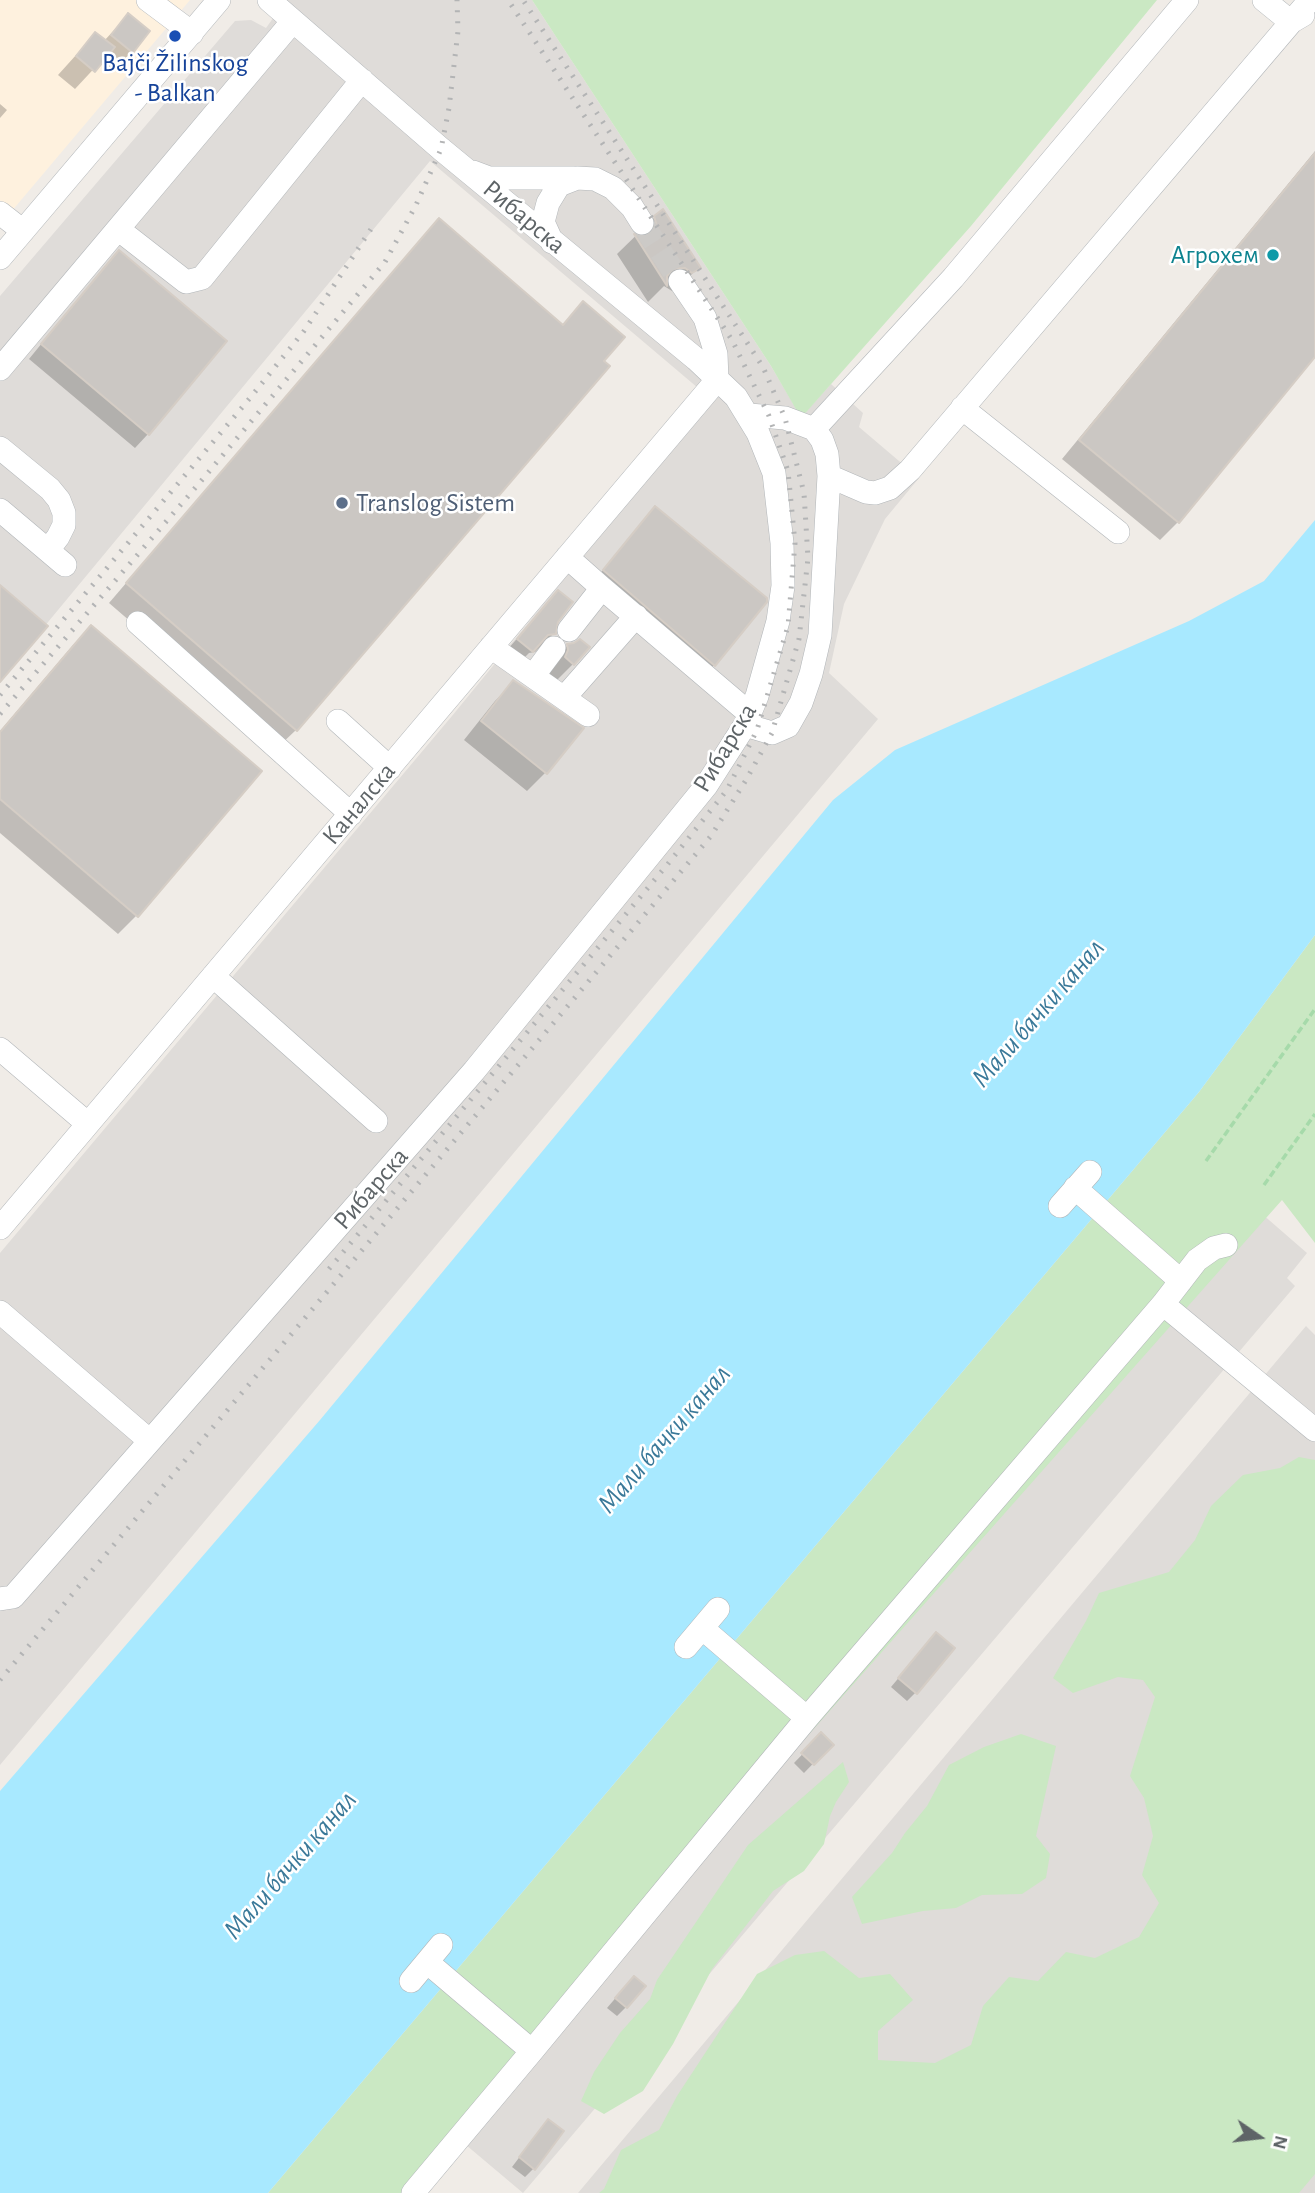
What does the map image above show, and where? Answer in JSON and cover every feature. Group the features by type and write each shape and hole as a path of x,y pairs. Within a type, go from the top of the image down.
{"street":[{"path":"148,0 192,33"},
{"path":"0,258 219,0"},
{"name":"Рибарска","path":"0,1599 13,1597 474,1071 706,786 747,720 768,662 778,621 783,586 781,532 774,473 749,415 736,397 696,359 552,242 269,0"},
{"path":"814,429 953,278 1187,0"},
{"path":"1264,0 1291,22"},
{"path":"829,476 866,492 875,493 890,488 910,470 1310,0"},
{"path":"1291,22 1315,8"},
{"path":"0,369 293,21"},
{"path":"118,229 186,282 202,278 362,80"},
{"path":"467,170 489,178 595,179 613,188 632,207 642,223"},
{"path":"552,242 543,222 548,203 559,185 578,178"},
{"path":"0,213 23,231"},
{"path":"680,281 705,318 716,355 718,380"},
{"name":"Каналска","path":"0,1228 718,380"},
{"path":"962,408 1118,532"},
{"path":"567,557 636,616 747,720 772,733 788,726 802,703 820,635 829,476 827,454 814,429 785,418 749,415"},
{"path":"0,447 50,489 59,500 64,513 64,525 58,537 56,557 0,510"},
{"path":"569,629 603,588"},
{"path":"564,698 636,616"},
{"path":"138,623 351,814"},
{"path":"491,647 588,715"},
{"path":"533,676 554,648"},
{"path":"338,721 390,768"},
{"path":"214,976 376,1121"},
{"path":"0,1049 88,1124"},
{"path":"1060,1206 1083,1180 1181,1281"},
{"path":"412,2193 532,2052 807,1717 1163,1304 1197,1260 1214,1248 1226,1245"},
{"path":"1163,1304 1315,1430"},
{"path":"0,1312 150,1441"},
{"path":"686,1647 718,1609"},
{"path":"702,1628 807,1717"},
{"path":"411,1981 434,1953 532,2052"}],"path":[{"path":"1206,1161 1315,1009"},
{"path":"1264,1185 1315,1114"}],"shaded area":[{"path":"0,0 190,0 0,225"},
{"path":"286,0 532,0 771,366 801,417 831,384 863,413 859,427 919,478 885,519 844,604 829,673 878,719 0,1765 0,1253 452,716 711,399 430,161 0,680 0,296 235,21 251,20 266,28"},
{"path":"1231,1187 1307,1253 1287,1278 1295,1286 523,2193 453,2134"},
{"path":"1306,1326 1315,1335 1315,2193 578,2193"}],"green space":[{"path":"532,0 1157,0 971,226 801,418 771,366"},
{"path":"1315,935 1315,1243 1282,1200 403,2193 268,2193 1199,1092"},
{"path":"1299,1457 1315,1460 1315,2174 1299,2193 599,2193 604,2189 621,2150 659,2130 677,2096 757,1974 795,1955 824,1951 859,1978 890,1974 913,2000 878,2031 878,2060 935,2063 971,2045 983,2006 1009,1977 1038,1981 1066,1952 1095,1958 1139,1937 1159,1903 1142,1875 1153,1836 1144,1798 1130,1776 1155,1697 1143,1680 1118,1677 1073,1693 1053,1678 1099,1593 1169,1572 1195,1540 1211,1506 1243,1475 1280,1468"},
{"path":"1021,1734 1056,1746 1036,1836 1050,1854 1046,1878 1022,1894 982,1895 956,1908 923,1911 862,1924 852,1897 892,1853 927,1806 949,1765 984,1747"},
{"path":"843,1762 849,1782 830,1816 824,1844 804,1871 773,1891 712,1969 673,2044 643,2091 604,2114 581,2101 594,2072 620,2033 650,1999 657,1980 748,1845"}],"water":[{"name":"Мали бачки канал","path":"1315,520 1315,935 1199,1092 268,2193 0,2193 0,1791 320,1420 833,800 895,750 1189,621 1264,581"}],"building":[{"path":"128,13 150,31 133,53 111,35"},
{"path":"95,32 115,47 95,72 76,56"},
{"name":"Агрохем","path":"1315,153 1315,357 1179,523 1079,440"},
{"path":"663,209 701,268 692,273 685,268 673,269 667,276 667,286 634,234 642,237 650,234 656,223 654,216"},
{"path":"439,218 563,325 583,301 625,337 604,361 610,366 297,731 126,583"},
{"path":"119,250 227,341 149,435 41,344"},
{"path":"655,506 767,598 767,602 715,666 603,570"},
{"path":"0,585 48,626 0,682"},
{"path":"558,590 573,602 558,622 556,634 548,635 533,652 517,639"},
{"path":"91,625 262,771 138,917 0,799 0,732"},
{"path":"580,639 590,647 574,665 565,657 567,644"},
{"path":"513,680 584,728 547,774 481,721"},
{"path":"936,1632 955,1648 917,1694 898,1678"},
{"path":"821,1732 834,1745 814,1765 801,1753"},
{"path":"634,1976 646,1986 627,2008 615,1998"},
{"path":"548,2119 564,2131 535,2170 519,2157"}],"tunnel":[{"path":"642,223 680,281"}],"railway":[{"path":"0,714 385,262 416,205 441,149 458,31 457,0"},
{"path":"329,1269 727,790 757,730 788,626 795,543 788,471 769,416 732,340 508,0"},
{"path":"0,1680 711,836 772,733 799,639 808,558 804,493 785,418 763,367 523,0"},
{"path":"0,695 304,331 375,223"}],"place":[{"name":"Bajči Žilinskog - Balkan","path":"175,36"},
{"name":"Агрохем","path":"1273,255"},
{"name":"Translog Sistem","path":"342,503"}]}
